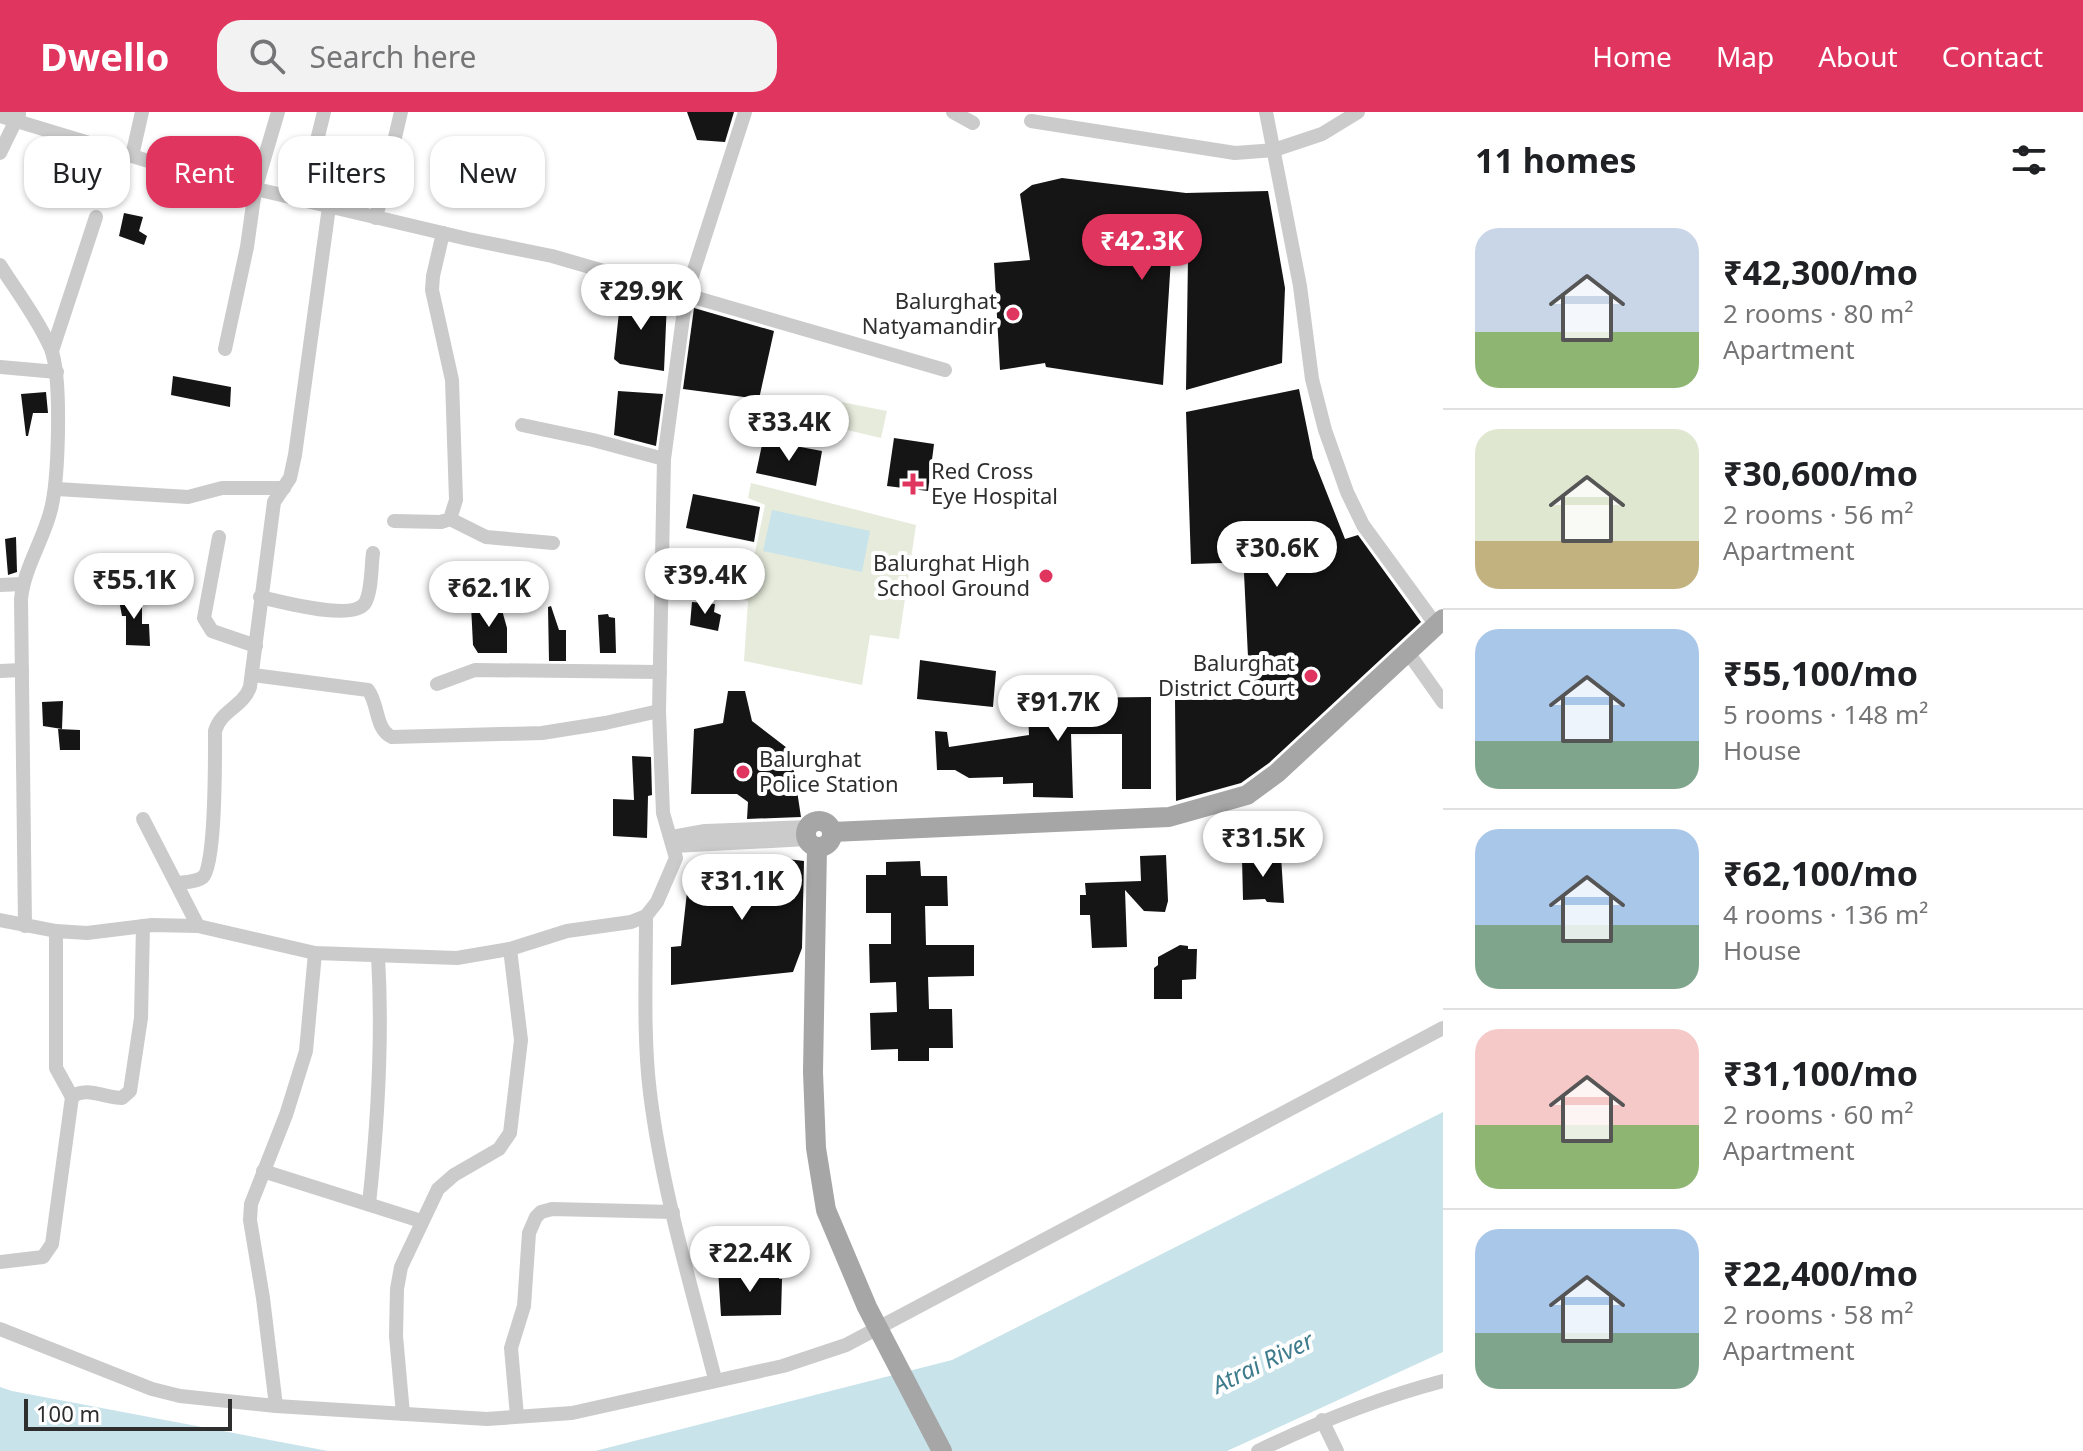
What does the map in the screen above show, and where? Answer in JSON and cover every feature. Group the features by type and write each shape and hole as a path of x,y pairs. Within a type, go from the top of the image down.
{"main road":[{"path":"942,1451 867,1307 826,1210 816,1148 811,838 829,843 832,832 1169,817 1222,804 1247,795 1277,773 1440,622"}],"street":[{"path":"132,156 142,112"},
{"path":"262,166 278,112"},
{"path":"318,136 324,112"},
{"path":"376,218 401,112"},
{"path":"0,920 56,931 87,933 143,926 198,926 315,953 457,958 510,949 567,931 631,922 646,916 657,902 676,858 663,813 659,711 664,459 686,295 745,112"},
{"path":"953,112 973,123"},
{"path":"1266,112 1300,286 1312,379 1325,430 1347,492 1363,525 1440,622"},
{"path":"1031,121 1235,153 1274,150 1322,134 1358,112"},
{"path":"0,116 19,116 146,160"},
{"path":"0,153 19,116"},
{"path":"225,349 252,208"},
{"path":"178,883 198,880 207,871 211,846 215,731 222,716 244,700 253,675 260,597 274,502 284,488 295,455 329,208"},
{"path":"333,208 552,256 945,370"},
{"path":"52,351 96,217"},
{"path":"443,233 432,290 452,380 456,500 450,519"},
{"path":"0,265 40,327 52,351 57,372 57,489 23,584 25,926"},
{"path":"0,367 57,372"},
{"path":"522,425 664,459"},
{"path":"57,489 188,497 222,488 284,488"},
{"path":"394,521 441,522 450,519 486,537 553,543"},
{"path":"219,537 204,618 212,631 256,646"},
{"path":"260,597 332,610 360,608 366,602 373,553"},
{"path":"0,585 23,584"},
{"path":"1407,651 1443,702"},
{"path":"0,671 22,670"},
{"path":"437,684 475,670 660,672"},
{"path":"253,675 368,690 373,696 384,733 392,737 542,733 659,711"},
{"path":"143,819 198,926"},
{"path":"673,842 811,838"},
{"path":"646,916 649,1091 673,1212 715,1379"},
{"path":"72,1097 86,1092 122,1098 130,1091 141,1018 143,926"},
{"path":"0,1262 43,1257 52,1244 72,1097 56,1068 56,931"},
{"path":"403,1414 396,1336 401,1267 438,1189 454,1175 499,1149 510,1133 521,1040 510,949"},
{"path":"276,1406 250,1220 251,1204 286,1115 306,1051 315,953"},
{"path":"369,1204 378,1120 382,1018 378,956"},
{"path":"0,1329 152,1389 191,1398 487,1419 572,1413 783,1366 846,1345 1443,1028"},
{"path":"263,1171 421,1221"},
{"path":"517,1416 511,1348 524,1306 529,1233 536,1217 552,1209 673,1212"},
{"path":"1258,1451 1322,1420 1401,1392 1443,1381"},
{"path":"1322,1420 1337,1451"}],"shaded area":[{"path":"831,400 887,411 881,438 826,425"},
{"path":"751,483 916,525 899,639 870,635 862,685 744,661 748,601 725,596 733,550 754,557 765,505 748,498"}],"water":[{"path":"772,510 870,531 862,572 763,551"},
{"name":"Atrai River","path":"1443,1112 1443,1352 1227,1451 595,1451 952,1360"},
{"path":"0,1387 12,1391 328,1451 0,1451"}],"building":[{"path":"687,112 734,112 725,142 697,140"},
{"path":"1062,178 1186,193 1268,191 1285,288 1282,363 1186,390 1188,258 1171,258 1163,385 1046,367 1045,363 1000,370 994,263 1030,260 1020,194 1032,185"},
{"path":"124,213 143,217 139,231 147,236 144,245 119,236"},
{"path":"621,293 667,301 664,371 620,364 614,359"},
{"path":"694,308 774,331 759,399 683,389"},
{"path":"173,376 231,387 230,407 171,395"},
{"path":"1299,389 1313,458 1345,539 1358,535 1421,622 1269,763 1241,783 1176,801 1175,700 1250,699 1243,552 1222,563 1191,564 1186,412"},
{"path":"618,391 663,394 656,446 614,435"},
{"path":"46,392 48,413 33,413 26,436 21,394"},
{"path":"894,438 934,444 928,491 887,486"},
{"path":"763,440 822,451 816,486 756,473"},
{"path":"693,494 760,507 754,542 686,528"},
{"path":"16,537 17,572 8,575 5,539"},
{"path":"118,595 142,595 142,624 149,624 150,646 126,645 126,616 122,616"},
{"path":"692,602 715,604 714,612 721,615 718,631 690,625"},
{"path":"500,603 507,628 507,653 478,653 473,645 471,605"},
{"path":"551,606 559,630 566,630 566,661 549,661 548,607"},
{"path":"608,614 615,618 616,653 600,653 598,615"},
{"path":"920,660 996,671 993,707 917,699"},
{"path":"1067,689 1067,698 1151,697 1151,789 1122,789 1122,734 1071,734 1073,798 1033,797 1033,783 1003,784 1003,777 969,778 955,770 937,770 935,731 947,732 949,747 1029,735 1027,690"},
{"name":"Balurghat Police Station","path":"728,691 745,691 752,721 791,751 801,817 747,819 748,802 737,794 691,794 694,729 723,723"},
{"path":"63,701 62,729 43,726 42,702"},
{"path":"58,729 80,730 80,750 60,750"},
{"path":"632,756 651,757 652,795 648,796 647,838 613,836 613,799 634,800"},
{"path":"1166,855 1168,901 1165,912 1144,911 1125,890 1127,947 1092,948 1090,915 1080,915 1080,895 1086,895 1085,883 1141,881 1140,856"},
{"path":"1281,856 1284,903 1267,902 1265,899 1243,900 1242,858"},
{"path":"748,860 804,861 802,948 793,972 671,985 671,947 681,946 687,892 704,873 714,866"},
{"path":"920,861 921,876 947,876 948,906 925,906 926,945 974,945 974,976 928,977 929,1009 952,1009 953,1048 929,1048 929,1061 898,1061 898,1049 871,1050 870,1013 897,1012 896,982 870,983 869,944 891,944 891,913 866,913 866,875 886,875 886,862"},
{"path":"1180,945 1197,949 1196,979 1182,980 1182,999 1154,999 1154,968 1158,965 1158,957"},
{"path":"718,1269 744,1276 743,1273 780,1274 781,1315 721,1316"}],"place":[{"name":"Balurghat Natyamandir","path":"1013,314"},
{"name":"Red Cross Eye Hospital","path":"913,484"},
{"name":"Balurghat High School Ground","path":"1046,576"},
{"name":"Balurghat District Court","path":"1311,676"},
{"name":"Balurghat Police Station","path":"743,772"}]}
